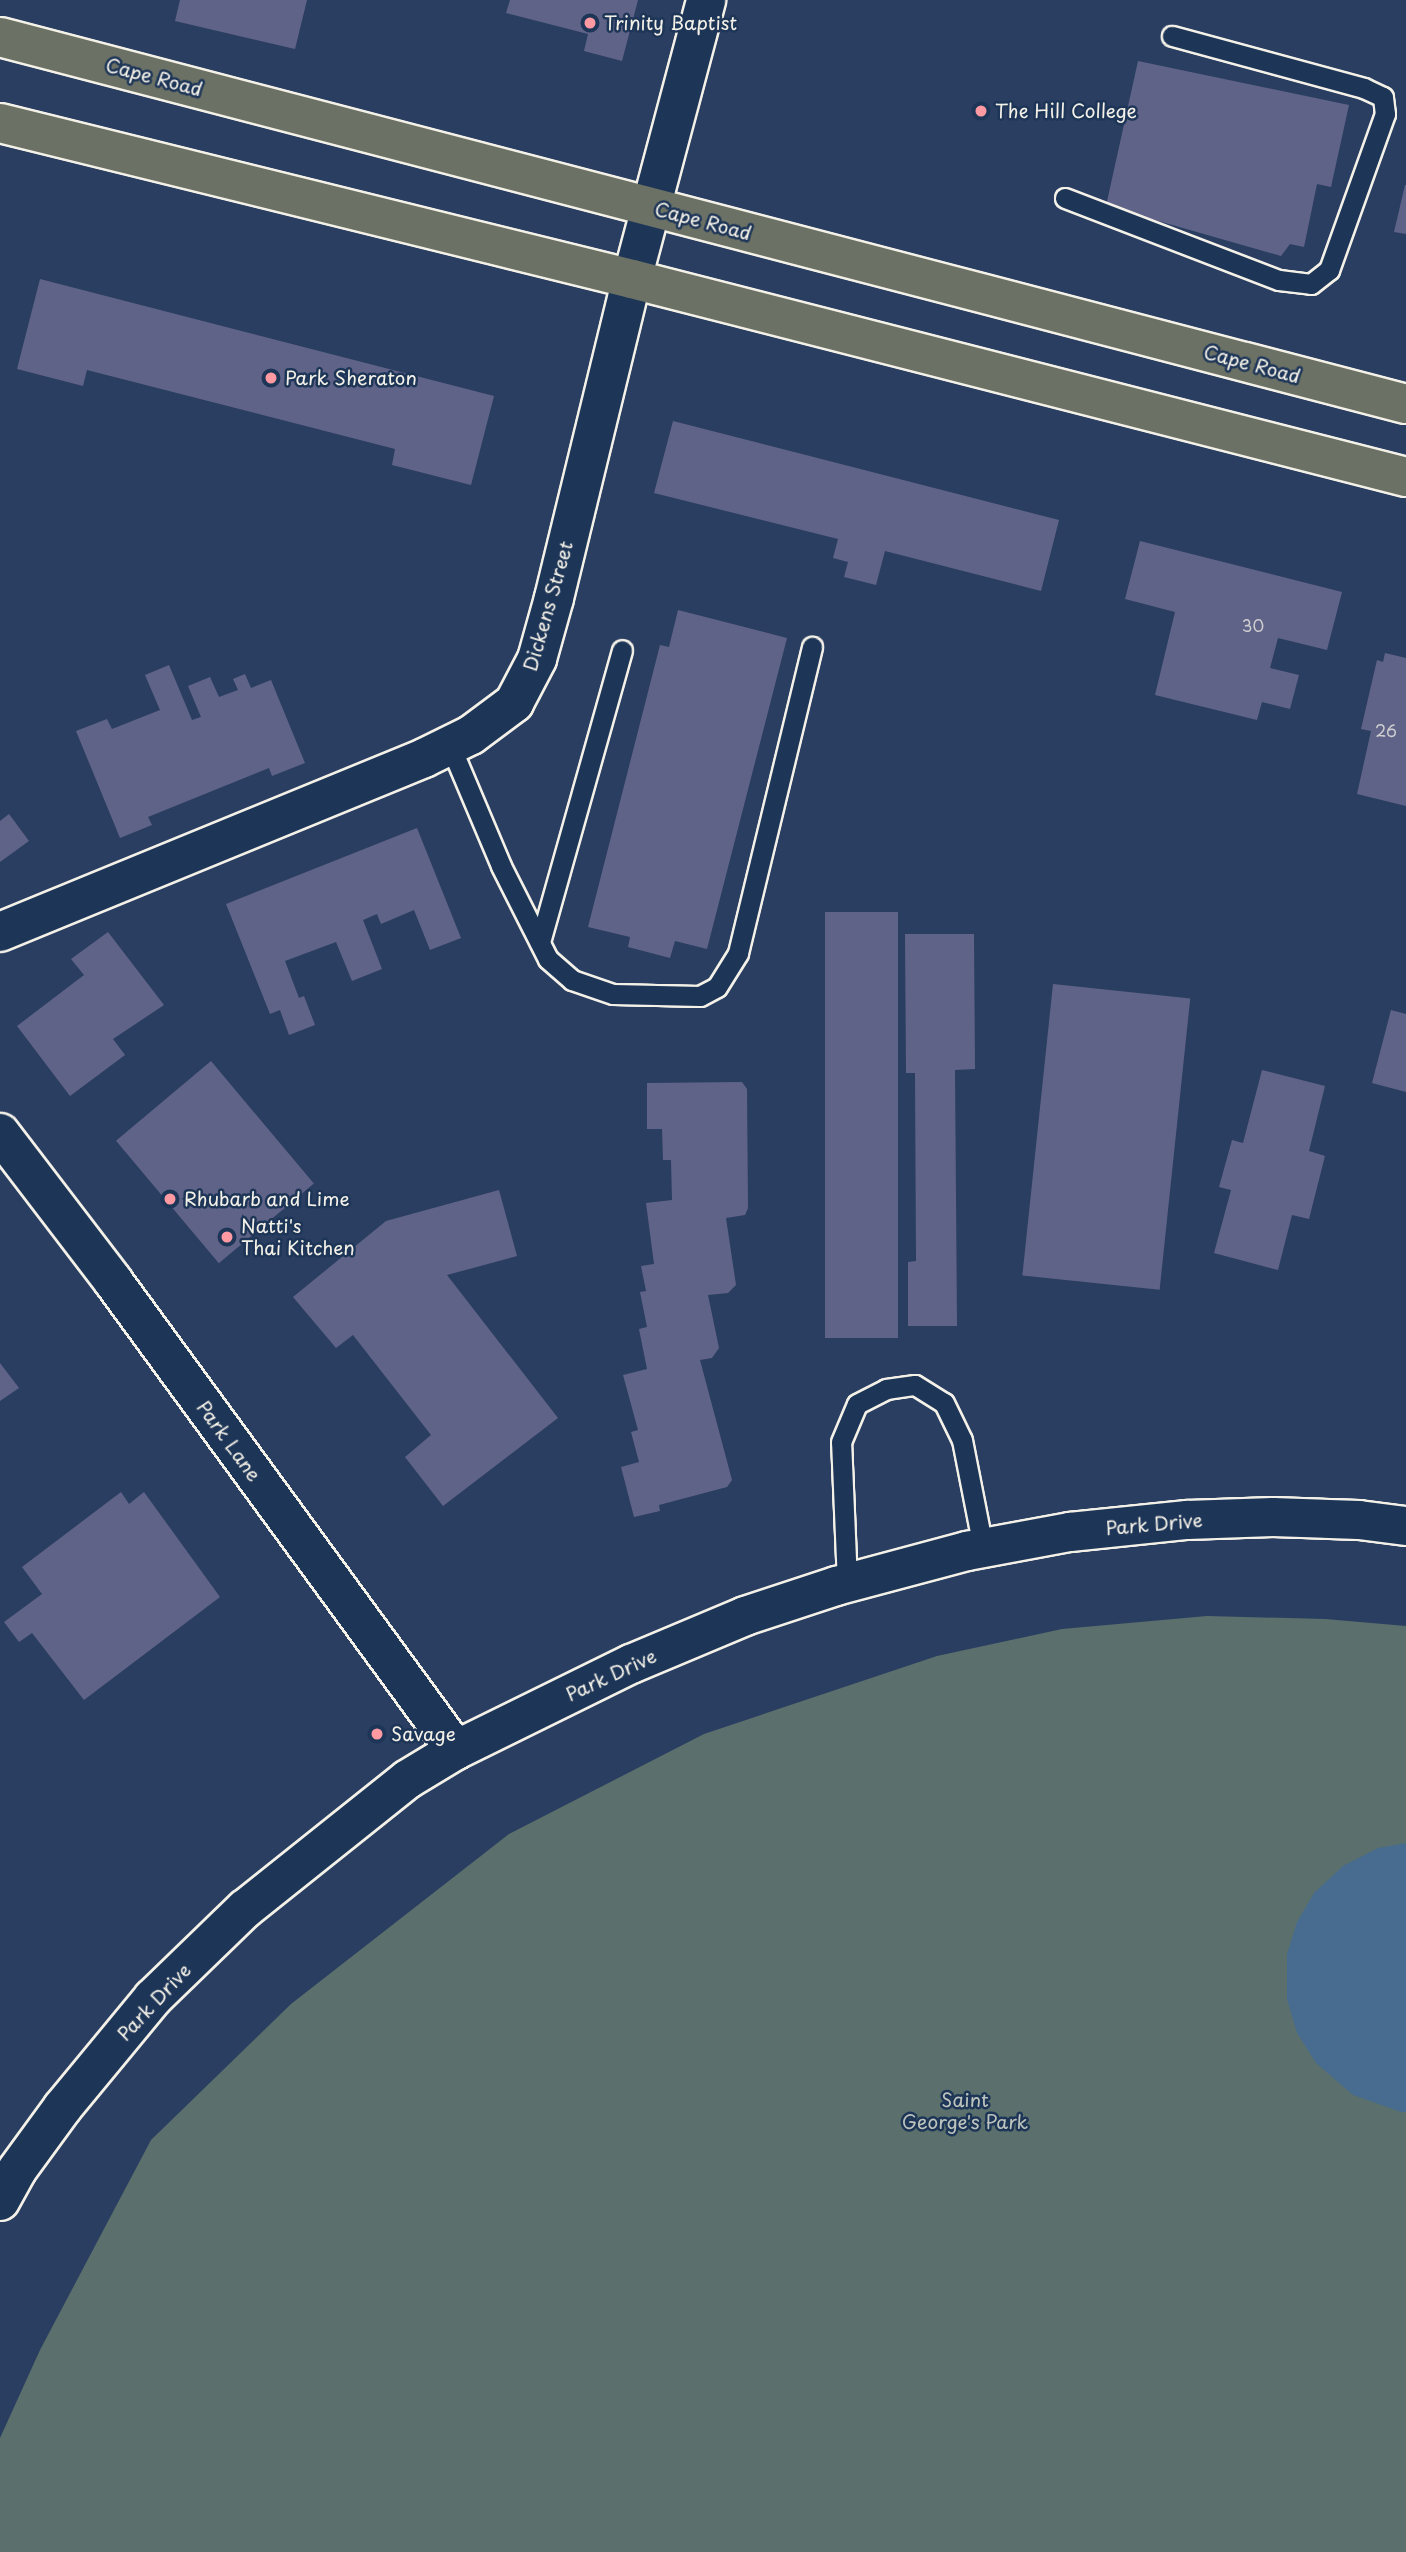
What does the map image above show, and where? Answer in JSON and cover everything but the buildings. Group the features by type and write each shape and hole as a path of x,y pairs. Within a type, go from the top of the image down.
{"main road":[{"name":"Cape Road","path":"0,37 1406,404"},
{"path":"0,123 632,278 1406,477"}],"street":[{"name":"Dickens Street","path":"0,932 450,745 514,703 537,659 632,278 653,208 706,0"},
{"name":"Park Lane","path":"0,1133 113,1281 456,1750"},
{"name":"Park Drive","path":"0,2201 17,2170 63,2107 153,1998 245,1909 408,1779 456,1750 631,1664 746,1616 846,1583 983,1547 1070,1532 1187,1520 1273,1517 1359,1520 1406,1526"}],"lane":[{"path":"1065,198 1279,280 1311,284 1329,270 1385,114 1383,97 1364,88 1172,36"},
{"path":"450,745 501,866 548,959 572,980 613,994 700,996 718,987 738,953 812,648"},
{"path":"540,942 622,650"},
{"path":"846,1583 841,1443 857,1404 886,1389 915,1385 944,1403 962,1440 983,1547"}],"green space":[{"name":"Saint George's Park","path":"1207,1616 1325,1619 1406,1626 1406,2552 0,2552 0,2438 40,2350 151,2140 291,2004 509,1834 704,1734 937,1656 1062,1629"}],"water":[{"path":"1406,1843 1406,2112 1401,2112 1353,2095 1316,2063 1297,2033 1287,1999 1287,1954 1297,1922 1314,1893 1343,1866 1378,1848"}],"place":[{"name":"Trinity Baptist","path":"590,23"},
{"name":"The Hill College","path":"981,111"},
{"name":"Park Sheraton","path":"271,378"},
{"name":"Rhubarb and Lime","path":"170,1199"},
{"name":"Natti's Thai Kitchen","path":"227,1237"},
{"name":"Savage","path":"377,1734"}]}
